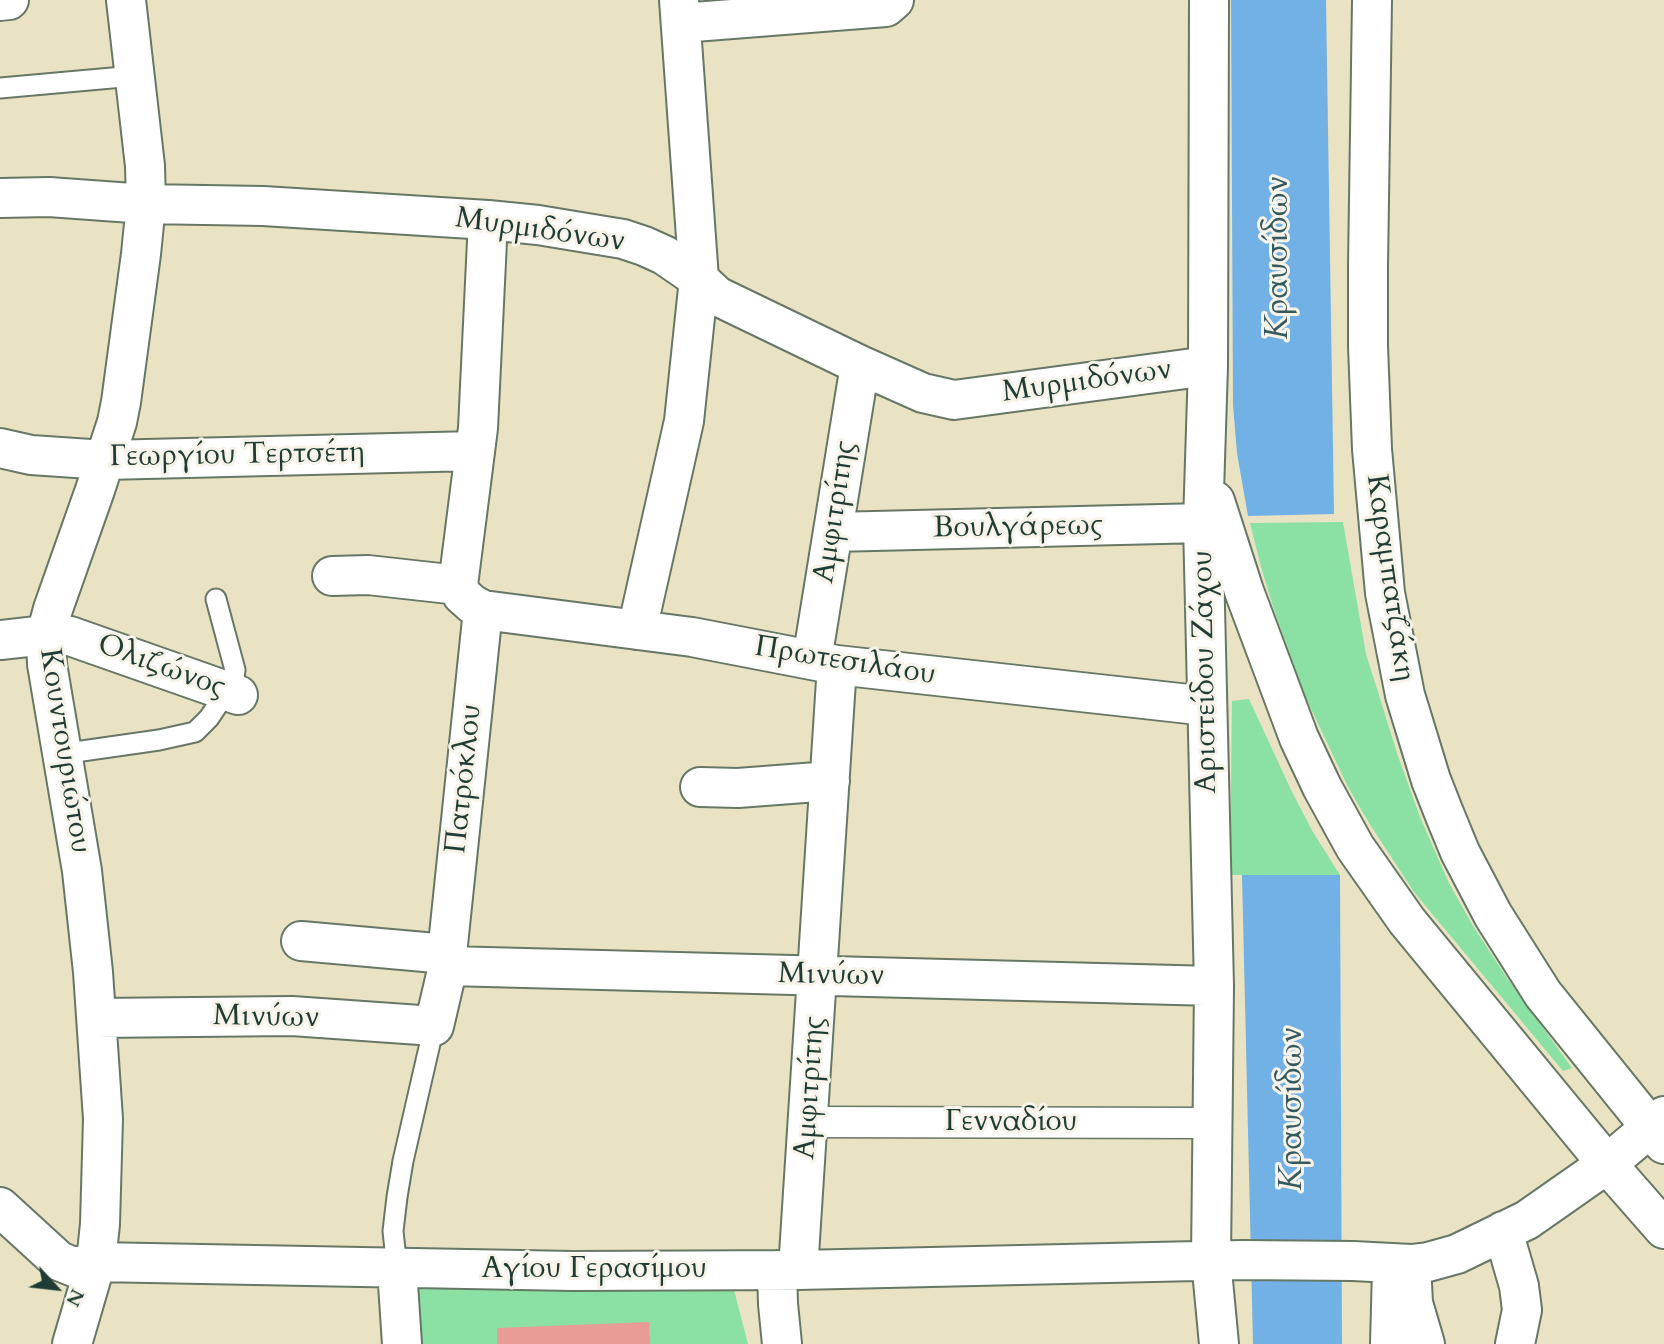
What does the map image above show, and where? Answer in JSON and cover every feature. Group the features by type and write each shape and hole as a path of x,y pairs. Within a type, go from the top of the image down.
{"street":[{"path":"0,1 9,0"},
{"name":"Κουντουριώτου","path":"72,1344 96,1262 103,1119 97,1018 82,870 47,664 46,635 117,422 146,204 145,166 126,0"},
{"path":"637,630 684,421 699,279 680,12 886,8 894,0"},
{"name":"Αριστείδου Ζάχου","path":"1209,0 1208,366 1203,523 1214,985 1214,1123 1227,1260 1219,1344"},
{"name":"Καραμπατζάκη","path":"1372,0 1368,254 1371,438 1385,593 1405,695 1444,813 1460,852 1493,915 1543,994 1660,1129"},
{"name":"Μυρμιδόνων","path":"0,198 49,197 146,204 263,206 488,220 623,239 664,256 699,279 718,296 923,393 954,400 1208,366"},
{"name":"Πατρόκλου","path":"434,1026 448,960 471,598 475,451 488,220"},
{"name":"Αμφιτρίτης","path":"782,1344 778,1304 788,1270 809,1122 830,781 825,662 833,532 860,365"},
{"path":"1206,436 1214,497 1244,591 1299,738 1336,815 1406,922 1664,1229"},
{"name":"Γεωργίου Τερτσέτη","path":"0,448 31,455 105,460 475,451"},
{"name":"Βουλγάρεως","path":"833,532 1203,523"},
{"name":"Πρωτεσιλάου","path":"332,576 368,575 637,630 692,637 825,662 1208,706"},
{"name":"Ολιζώνος","path":"0,640 46,635 71,636 232,693"},
{"path":"700,788 830,781"},
{"name":"Μινύων","path":"301,941 448,960 818,976 1214,985"},
{"name":"Μινύων","path":"97,1018 292,1017 434,1026"},
{"name":"Γενναδίου","path":"809,1122 1214,1123"},
{"name":"Αγίου Γερασίμου","path":"0,1206 59,1261 74,1267 96,1262 573,1271 788,1270 1227,1260 1401,1264 1428,1262 1457,1254 1527,1220 1660,1129"},
{"path":"1503,1231 1519,1286 1522,1310 1515,1344"},
{"path":"1390,1344 1401,1264"},
{"path":"1401,1264 1425,1344"},
{"name":"Πατρόκλου","path":"397,1269 402,1344"}],"lane":[{"path":"0,88 134,76"},
{"path":"61,754 195,732 209,718 232,693 235,670 216,599"},
{"name":"Πατρόκλου","path":"397,1269 393,1231 397,1197 434,1026"}],"green space":[{"path":"1343,522 1366,654 1420,817 1449,883 1473,926 1572,1068 1563,1071 1414,892 1348,787 1306,698 1275,613 1250,523"},
{"path":"1249,699 1292,792 1340,875 1230,875 1232,701"},
{"path":"733,1286 748,1344 414,1344 412,1287"}],"water":[{"name":"Κραυσίδων","path":"1231,0 1326,0 1334,514 1248,516 1237,453 1233,405"},
{"name":"Κραυσίδων","path":"1242,875 1340,875 1342,1344 1253,1344"}],"building":[{"path":"649,1322 650,1344 497,1344 497,1328"}]}
